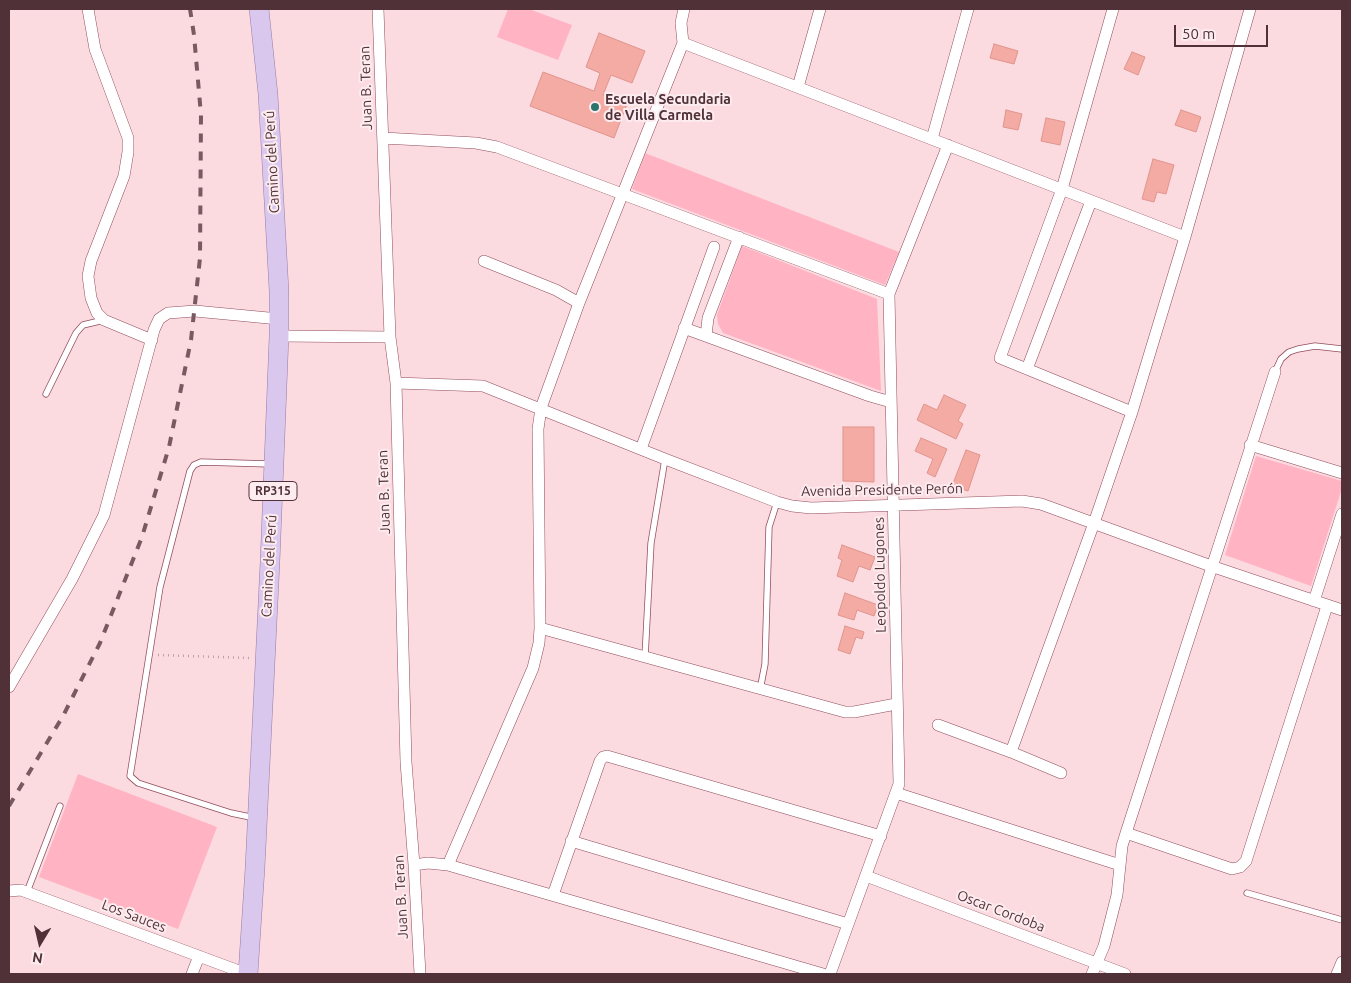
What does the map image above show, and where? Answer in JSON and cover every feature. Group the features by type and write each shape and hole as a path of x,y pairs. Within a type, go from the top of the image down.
{"main road":[{"name":"Camino del Perú","path":"248,974 275,464 279,328 279,291 268,94 259,9"}],"street":[{"path":"88,9 95,49 128,138 124,176 91,261 88,276 97,313 104,320 152,340"},
{"name":"Juan B. Teran","path":"378,9 390,337 396,383 406,762 420,974"},
{"path":"448,865 530,680 539,644 538,429 541,408 579,302 683,43 681,23 684,9"},
{"path":"798,87 820,9"},
{"path":"932,139 968,9"},
{"path":"1113,9 1062,189 1000,358 1132,412"},
{"path":"1011,752 1132,412 1185,237 1250,9"},
{"path":"683,43 1185,237"},
{"path":"383,138 476,143 497,147 889,294"},
{"name":"Leopoldo Lugones","path":"830,974 896,793 899,775 896,704 889,294 948,145"},
{"path":"1027,369 1091,200"},
{"path":"706,336 708,318 739,238"},
{"path":"641,449 714,247"},
{"path":"484,261 556,290 579,302"},
{"path":"9,687 72,580 104,515 159,320 168,313 194,311 279,328 390,337"},
{"path":"684,328 891,402"},
{"path":"1094,969 1104,946 1117,895 1122,846 1275,372"},
{"name":"Avenida Presidente Perón","path":"396,383 483,386 665,459 792,506 811,508 1022,501 1041,504 1211,566 1342,610"},
{"path":"1250,445 1342,473"},
{"path":"1314,601 1342,514"},
{"path":"1126,833 1232,869 1240,868 1246,861 1328,606"},
{"path":"540,628 844,712 854,712 896,704"},
{"path":"938,725 1061,773"},
{"path":"553,895 600,761 603,757 607,756 881,836"},
{"path":"896,793 1120,865"},
{"path":"571,841 848,924"},
{"path":"414,865 428,863 448,865 823,974"},
{"name":"Oscar Cordoba","path":"866,876 1094,969 1126,974"},
{"name":"Los Sauces","path":"9,890 27,892 248,974"},
{"path":"192,974 199,956"},
{"path":"1337,974 1342,962"}],"lane":[{"path":"46,394 76,333 83,326 104,320"},
{"path":"1275,372 1281,359 1289,352 1298,348 1316,346 1342,349"},
{"path":"645,657 651,543 665,459"},
{"path":"257,818 231,813 138,783 130,776 160,587 190,471 194,465 201,462 275,464"},
{"path":"760,690 765,664 769,527 777,502"},
{"path":"27,892 60,806"},
{"path":"1247,893 1342,920"}],"path":[{"path":"149,655 264,659"}],"shaded area":[{"path":"508,9 529,9 572,25 558,60 497,37"},
{"path":"645,153 899,252 885,285 632,189"},
{"path":"742,246 877,299 881,391 723,333 718,324 717,315"},
{"path":"1256,456 1342,481 1342,488 1311,586 1225,555"},
{"path":"78,774 217,827 178,929 39,877"}],"building":[{"path":"599,33 645,51 632,83 611,75 603,95 627,104 614,138 530,106 543,72 594,91 600,73 586,67"},
{"path":"994,44 1018,51 1014,64 990,58"},
{"path":"1132,52 1145,57 1138,75 1124,69"},
{"path":"1006,110 1022,114 1018,130 1003,127"},
{"path":"1181,110 1201,117 1196,132 1175,125"},
{"path":"1046,118 1065,122 1060,145 1041,141"},
{"path":"1153,159 1174,165 1166,194 1157,192 1154,202 1142,199"},
{"path":"944,395 966,405 958,421 963,424 956,439 917,420 924,404 937,410"},
{"path":"843,427 874,427 874,482 843,481"},
{"path":"921,438 947,449 935,477 927,473 933,459 915,451"},
{"path":"966,450 980,455 968,491 952,486"},
{"path":"842,545 875,557 870,570 859,566 853,582 837,576 842,560 838,558"},
{"path":"845,593 878,605 874,616 857,610 854,620 838,615"},
{"path":"845,626 864,632 862,639 856,637 850,654 838,650"}],"railway":[{"path":"9,806 63,716 100,643 142,537 169,447 191,340 200,258 201,115 190,9"}],"place":[{"name":"Escuela Secundaria de Villa Carmela","path":"595,107"}]}
